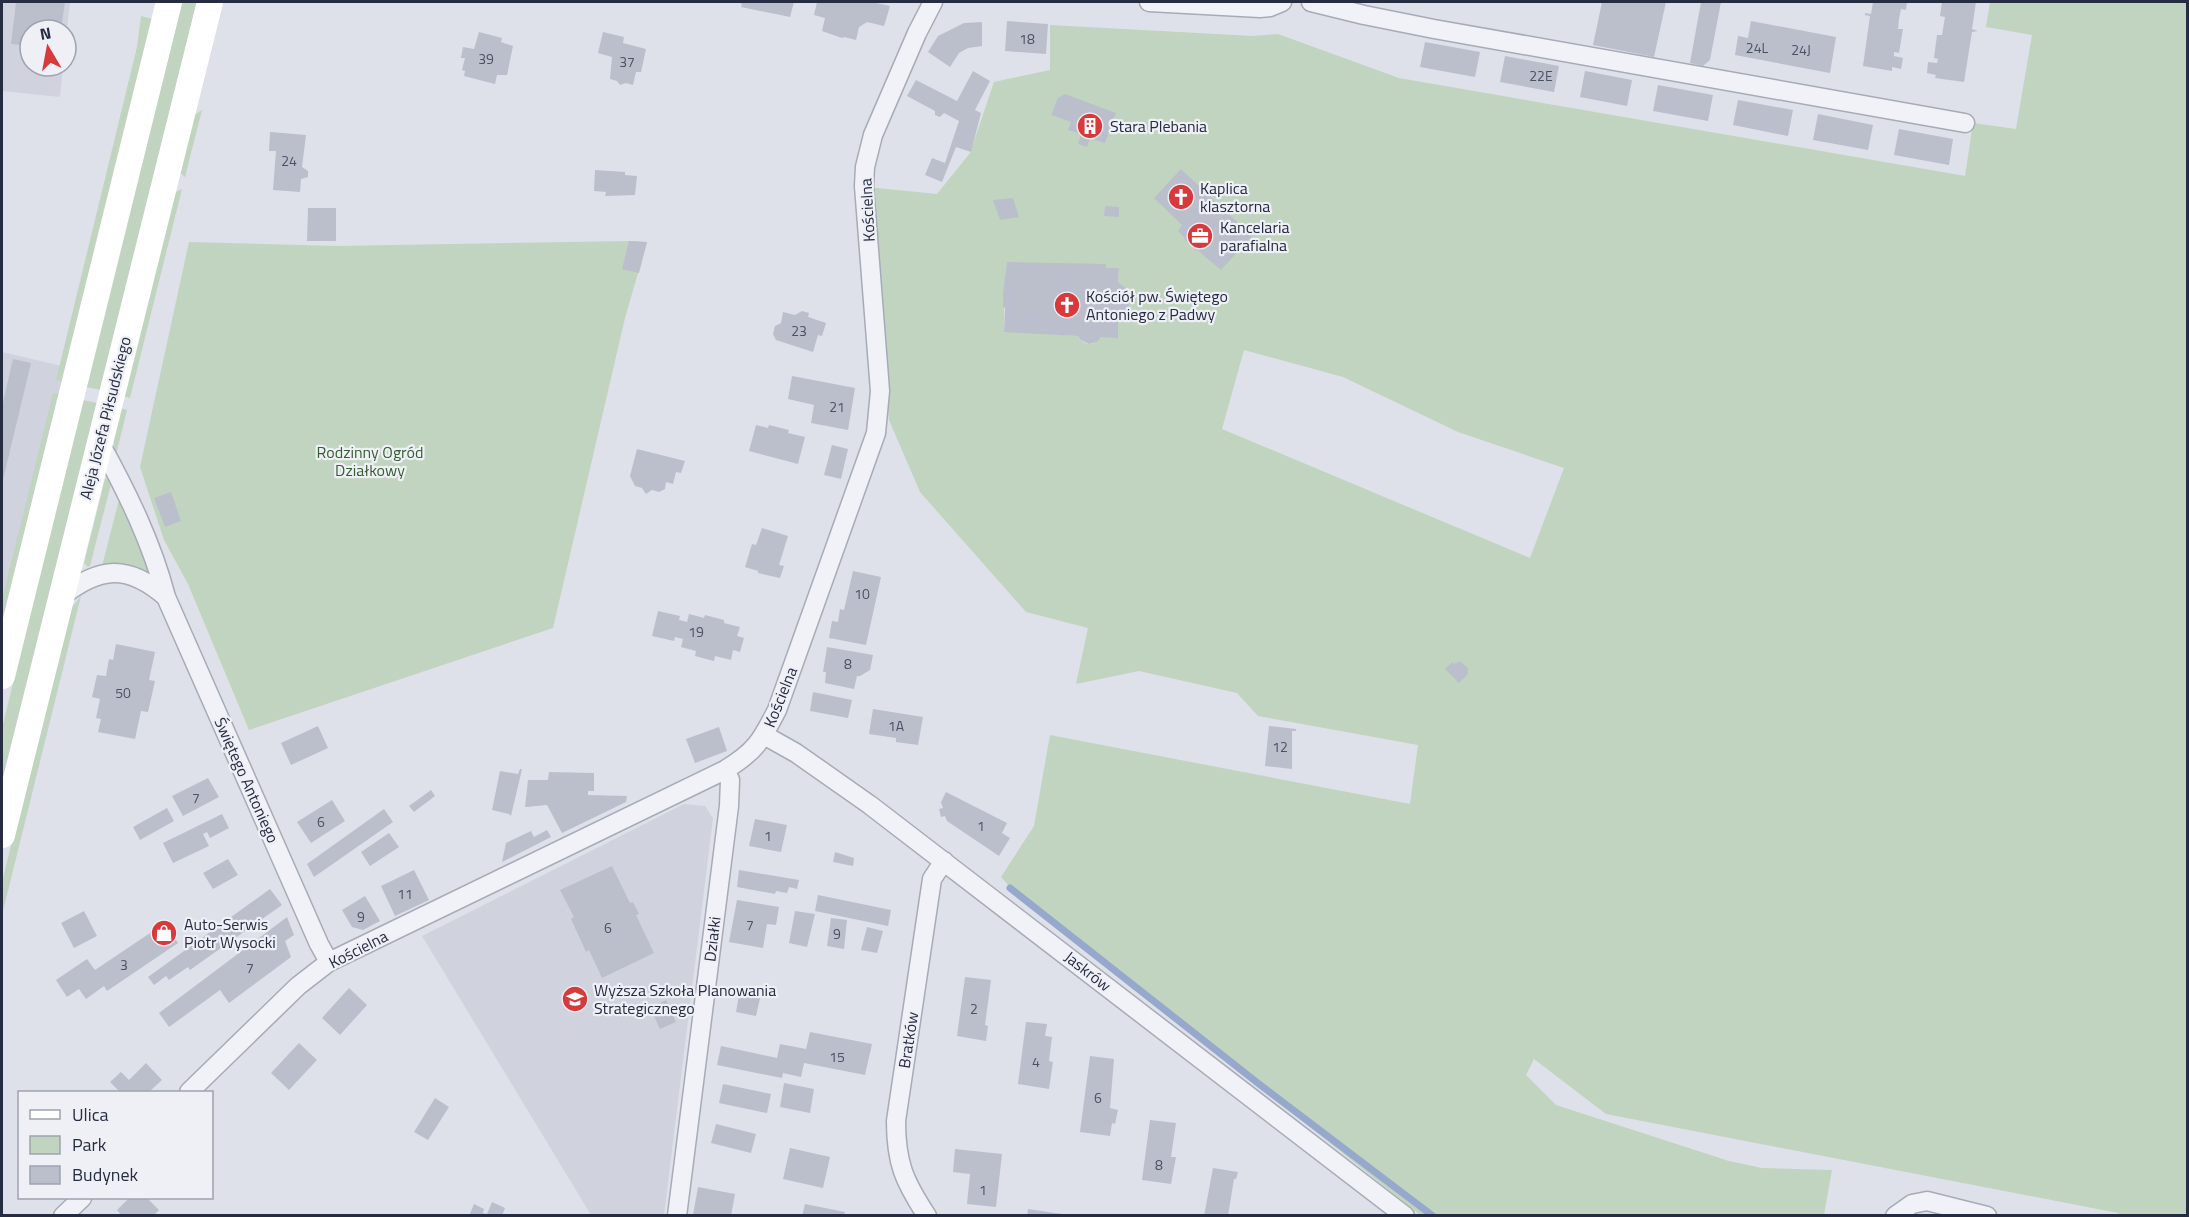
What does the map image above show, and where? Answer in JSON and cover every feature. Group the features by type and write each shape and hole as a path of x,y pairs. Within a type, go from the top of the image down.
{"street":[{"path":"2,676 169,2"},
{"name":"Aleja Józefa Piłsudskiego","path":"2,835 210,2"},
{"name":"Kościelna","path":"190,1091 298,986 329,962 726,770 747,757 764,735 777,710 876,433 880,390 864,186 865,167 873,135 917,33 933,2"},
{"path":"1149,2 1260,8 1282,2"},
{"path":"1311,2 1434,29 1965,123"},
{"name":"Świętego Antoniego","path":"99,443 123,485 158,566 166,597 329,962"},
{"name":"Świętego Antoniego","path":"61,597 92,576 124,573 144,580 166,597"},
{"name":"Jaskrów","path":"764,735 796,753 870,805 1406,1215"},
{"name":"Działki","path":"676,1215 729,806 730,780 726,770"},
{"name":"Bratków","path":"927,1215 903,1177 896,1142 896,1121 932,879 944,861"},
{"path":"63,1215 80,1199"},
{"path":"1895,1215 1912,1204 1927,1201 1987,1215"}],"shaded area":[{"path":"2,2 70,2 68,18 18,18 18,78 62,78 60,97 2,91"},
{"path":"2,352 66,367 2,623"},
{"name":"Wyższa Szkoła Planowania Strategicznego","path":"684,804 705,806 713,818 664,1215 591,1215 422,936"}],"green space":[{"path":"182,2 197,2 101,390 86,387"},
{"path":"1990,2 2187,2 2187,1215 2119,1215 1606,1114 1534,1059 1526,1075 1556,1105 1729,1161 1762,1168 1832,1170 1824,1215 1420,1215 1011,888 1001,877 1034,826 1050,735 1410,804 1418,745 1258,716 1237,693 1139,671 1076,684 1088,628 1026,612 920,492 889,420 872,212 867,187 937,194 970,153 994,82 1050,70 1050,25 1253,36 1278,34 1399,78 1965,176 1973,123 2016,129 2032,35 1986,27","holes":["1106,264 1106,268 1119,268 1118,282 1127,291 1130,301 1127,311 1118,320 1117,337 1101,337 1089,344 1083,342 1078,336 1004,331 1004,288","1244,350 1343,377 1458,432 1564,468 1530,558 1222,429"]},
{"path":"141,16 152,19 62,382 56,380 137,47"},
{"path":"202,110 185,177 179,172 193,116"},
{"path":"182,189 130,398 123,396 174,193"},
{"name":"Rodzinny Ogród Działkowy","path":"189,242 336,246 647,242 625,318 553,628 249,730 188,584 164,540 140,467"},
{"path":"53,393 59,394 2,623 2,600"},
{"path":"83,400 97,403 2,785 2,728"},
{"path":"120,408 127,410 116,455 113,441"},
{"path":"105,479 112,480 88,567 84,563"},
{"path":"120,496 152,570 148,573 123,564 102,566"},
{"path":"81,596 2,915 2,882 66,623 71,608"}],"building":[{"path":"16,2 65,2 63,18 18,18 18,45 11,44"},
{"path":"737,2 794,2 790,17 741,7 742,4"},
{"path":"817,2 872,2 890,6 884,26 867,22 859,27 856,40 822,31 825,18 814,15"},
{"path":"1602,2 1666,2 1654,57 1593,45"},
{"path":"1701,2 1721,2 1710,60 1703,66 1690,63"},
{"path":"1873,2 1907,2 1906,10 1901,9 1899,19 1898,29 1903,29 1899,53 1894,52 1894,56 1903,58 1901,69 1892,67 1892,71 1863,66 1870,16 1865,13 1871,14"},
{"path":"1942,2 1976,2 1972,29 1978,31 1972,32 1964,82 1935,78 1936,75 1927,73 1928,62 1937,63 1938,59 1934,58 1937,35 1942,35 1945,17 1940,16"},
{"path":"1007,21 1048,24 1046,54 1005,51"},
{"path":"1751,21 1836,37 1830,73 1735,55 1738,36 1748,38"},
{"path":"982,22 982,46 968,48 959,53 950,67 928,52 938,36 964,23"},
{"path":"479,32 502,38 501,42 513,46 507,75 497,75 495,84 464,76 465,71 462,70 465,58 461,58 463,47 474,49"},
{"path":"603,32 624,37 623,43 646,49 641,72 636,72 633,85 626,83 620,85 617,81 610,79 612,57 598,53"},
{"path":"1425,42 1480,52 1475,77 1420,67"},
{"path":"1505,56 1559,66 1554,92 1500,82"},
{"path":"973,71 990,81 975,110 981,113 971,152 956,147 942,182 925,175 932,158 945,163 959,121 944,113 940,117 935,115 935,111 907,96 916,80 957,101"},
{"path":"1585,71 1632,80 1627,106 1580,97"},
{"path":"1658,85 1713,95 1708,121 1653,111"},
{"name":"Stara Plebania","path":"1065,94 1116,113 1105,143 1090,138 1087,147 1078,144 1081,134 1068,130 1071,122 1051,115 1058,98"},
{"path":"1738,100 1793,110 1788,136 1733,125"},
{"path":"1818,114 1873,125 1868,150 1813,140"},
{"path":"1899,129 1953,139 1949,165 1894,155"},
{"path":"270,132 306,135 302,167 308,171 308,177 301,179 300,192 273,190 276,151 269,151"},
{"path":"1181,169 1252,236 1221,270 1184,239 1178,231 1182,225 1154,198"},
{"path":"595,170 625,172 625,175 637,176 635,195 605,196 606,192 594,191"},
{"path":"1013,198 1019,217 1000,220 993,200"},
{"path":"1105,206 1119,207 1119,217 1104,216"},
{"path":"308,208 336,208 336,241 307,241"},
{"path":"629,241 647,242 639,273 622,269"},
{"name":"Kościół pw. Świętego Antoniego z Padwy","path":"1007,262 1106,264 1106,268 1119,268 1118,282 1127,289 1130,303 1127,313 1118,320 1118,338 1101,337 1097,342 1089,344 1078,336 1004,332 1003,293"},
{"path":"802,311 809,313 808,317 826,323 822,336 818,335 813,352 776,340 773,334 775,326 781,323 783,312 795,315"},
{"path":"13,359 31,363 2,484 2,407"},
{"path":"792,376 855,388 848,430 811,423 814,405 788,399"},
{"path":"756,425 768,428 769,425 805,437 798,464 749,451"},
{"path":"832,445 848,449 841,479 824,475"},
{"path":"637,449 685,461 681,473 676,472 673,484 666,482 665,489 659,492 652,490 646,494 642,488 635,486 630,476"},
{"path":"171,492 181,521 165,527 154,498"},
{"path":"762,528 788,536 779,565 784,566 780,578 758,573 758,571 745,567 752,544 756,545"},
{"path":"853,571 881,577 866,645 829,638 832,621 838,622 840,609 844,610"},
{"path":"658,611 680,616 679,620 687,622 689,614 704,618 705,615 740,627 737,636 744,638 740,652 733,650 731,660 715,656 714,661 695,656 696,651 681,647 683,639 675,637 674,641 652,636"},
{"path":"116,644 155,652 149,680 155,681 148,712 141,711 135,739 98,732 101,719 96,718 100,699 92,697 97,675 106,676 109,659 113,660"},
{"path":"827,647 873,655 870,670 857,676 854,689 825,683 826,672 823,672"},
{"path":"1460,661 1468,668 1468,674 1459,683 1445,669 1452,662 1454,664"},
{"path":"813,692 852,700 848,718 810,711"},
{"path":"873,709 923,717 918,745 896,742 896,738 869,734"},
{"path":"318,726 328,748 291,765 281,743"},
{"path":"1269,726 1296,729 1292,731 1292,769 1265,766"},
{"path":"719,727 727,751 695,763 686,739"},
{"path":"522,769 511,816 492,810 500,771 518,774"},
{"path":"549,772 594,773 594,791 588,791 588,795 627,796 626,802 562,833 547,805 525,807 528,780 548,780"},
{"path":"208,778 219,797 183,816 172,796"},
{"path":"431,790 435,796 414,812 409,806"},
{"path":"946,792 1007,823 1002,833 1010,838 999,856 947,821 945,816 941,817 939,809 943,808 941,802"},
{"path":"332,800 345,821 311,843 297,822"},
{"path":"167,808 174,821 140,840 133,827"},
{"path":"384,809 393,822 314,877 307,864"},
{"path":"222,814 229,828 210,838 207,832 203,834 209,846 173,863 163,843"},
{"path":"755,819 787,825 781,852 749,846"},
{"path":"547,830 551,837 502,862 506,843 531,831 534,837"},
{"path":"389,833 399,847 370,866 361,852"},
{"path":"835,852 854,858 853,866 833,862"},
{"path":"228,859 238,875 213,889 203,873"},
{"path":"612,866 630,903 633,902 639,914 636,915 654,953 602,978 589,950 586,952 571,919 574,917 560,890"},
{"path":"414,870 429,900 395,916 381,886"},
{"path":"739,870 799,880 797,889 789,887 787,893 776,891 775,894 737,887"},
{"path":"270,889 282,905 190,970 188,967 169,980 166,976 154,985 148,977"},
{"path":"818,895 891,910 888,926 815,911"},
{"path":"365,896 380,921 363,930 352,927 342,910"},
{"path":"737,900 779,907 776,925 767,924 763,948 729,942"},
{"path":"84,911 97,936 74,948 61,923"},
{"path":"795,911 815,914 807,947 789,943"},
{"path":"287,917 294,935 285,941 291,957 229,1003 220,990 169,1027 159,1013"},
{"path":"831,918 847,920 844,949 827,946"},
{"path":"165,923 178,943 107,991 104,986 86,999 79,989 67,997 56,980 87,959 95,970"},
{"path":"867,927 883,931 877,953 861,950"},
{"path":"965,977 991,980 985,1025 988,1026 986,1041 957,1036"},
{"path":"349,988 367,1005 340,1035 322,1018"},
{"path":"740,989 761,994 756,1016 736,1012"},
{"path":"666,1000 676,1022 660,1029 650,1008"},
{"path":"1026,1022 1047,1024 1045,1036 1052,1037 1049,1061 1053,1062 1049,1089 1018,1084"},
{"path":"810,1032 872,1044 865,1075 804,1063 801,1077 783,1073 782,1078 717,1065 721,1046 777,1058 780,1044 806,1049"},
{"path":"299,1043 317,1060 289,1090 271,1073"},
{"path":"1090,1056 1114,1059 1110,1108 1118,1110 1115,1124 1112,1123 1110,1136 1080,1132"},
{"path":"146,1063 162,1080 150,1091 119,1091 110,1082 121,1072 129,1080"},
{"path":"784,1083 814,1089 810,1113 780,1107"},
{"path":"723,1084 771,1094 767,1113 719,1103"},
{"path":"435,1098 449,1107 428,1140 414,1132"},
{"path":"1150,1120 1176,1123 1171,1157 1176,1157 1171,1184 1142,1180"},
{"path":"716,1124 756,1134 751,1153 711,1143"},
{"path":"790,1148 830,1157 823,1188 783,1179"},
{"path":"955,1149 1002,1154 996,1207 967,1204 970,1174 953,1172"},
{"path":"1213,1168 1238,1172 1234,1179 1228,1216 1204,1216"},
{"path":"698,1187 735,1194 731,1216 693,1215"},
{"path":"128,1199 148,1199 159,1210 153,1216 122,1216 117,1210"},
{"path":"492,1202 505,1208 502,1216 469,1216 474,1204 484,1209 483,1213 487,1214"},
{"path":"805,1204 845,1212 844,1216 802,1216"},
{"path":"1028,1209 1062,1214 1061,1216 1027,1216"}],"waterway":[{"path":"1010,888 1259,1084 1433,1216"}],"place":[{"name":"Stara Plebania","path":"1090,126"},
{"name":"Kaplica klasztorna","path":"1181,197"},
{"name":"Kancelaria parafialna","path":"1200,236"},
{"name":"Kościół pw. Świętego Antoniego z Padwy","path":"1067,305"},
{"name":"Auto-Serwis Piotr Wysocki","path":"164,933"},
{"name":"Wyższa Szkoła Planowania Strategicznego","path":"575,999"}]}
